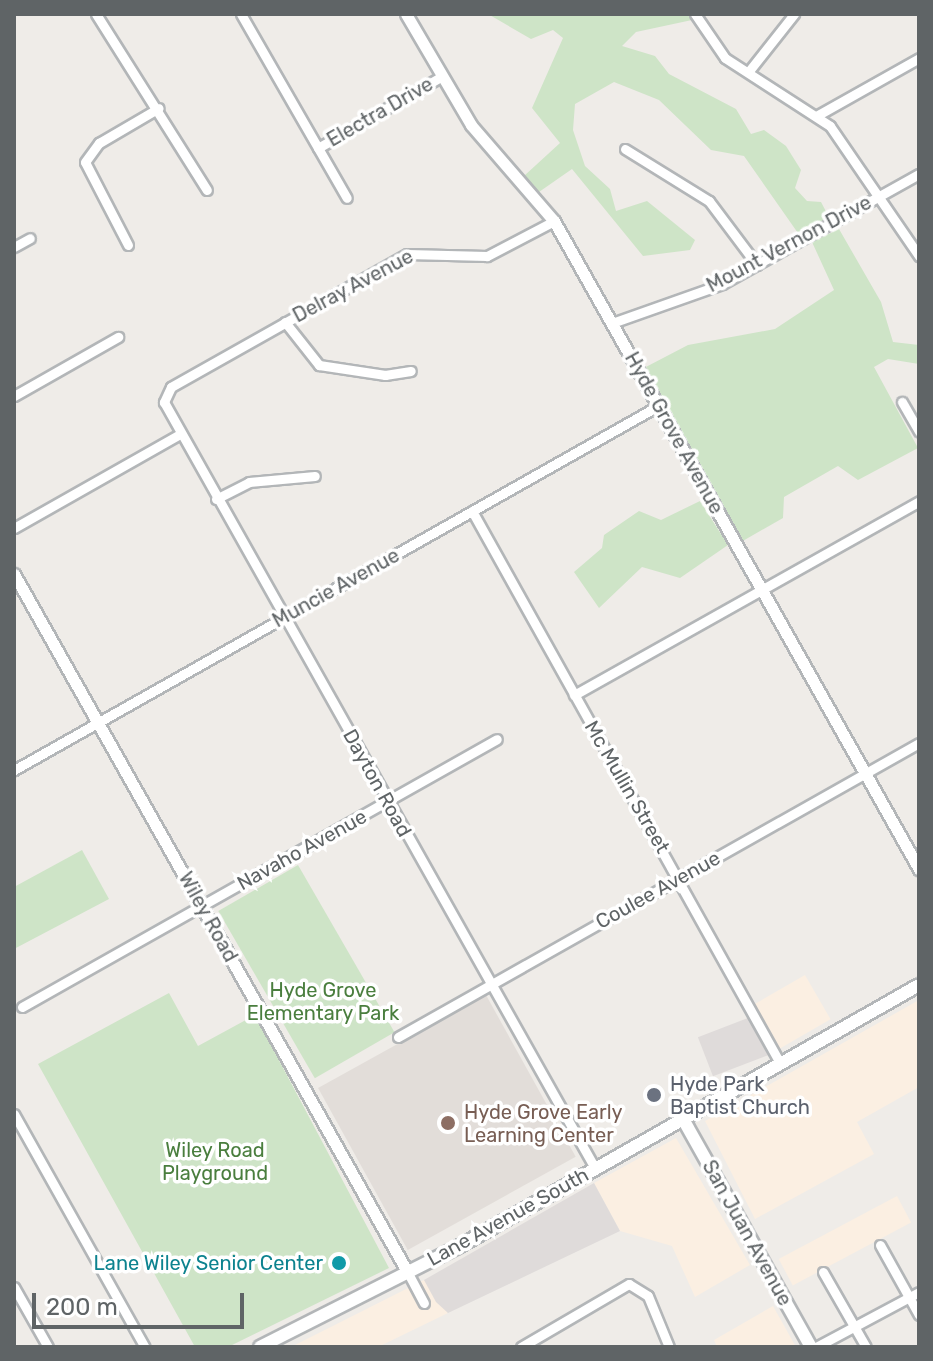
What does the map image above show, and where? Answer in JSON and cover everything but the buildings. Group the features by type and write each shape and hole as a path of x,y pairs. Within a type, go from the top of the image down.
{"main road":[{"name":"Lane Avenue South","path":"260,1347 408,1273 919,985"},
{"name":"San Juan Avenue","path":"683,1119 814,1347"}],"street":[{"path":"96,14 159,108 207,190"},
{"path":"241,14 347,198"},
{"name":"Hyde Grove Avenue","path":"406,14 485,143 554,221 919,869"},
{"path":"695,14 717,51 818,115 919,256"},
{"path":"749,71 794,14"},
{"path":"818,115 919,58"},
{"name":"Electra Drive","path":"318,148 442,76"},
{"path":"128,245 85,162 99,143 159,108"},
{"path":"625,149 709,201 757,265"},
{"name":"Mount Vernon Drive","path":"612,323 757,265 919,174"},
{"name":"Delray Avenue","path":"164,396 285,322 407,254 487,256 554,221"},
{"path":"14,247 30,238"},
{"path":"285,322 319,365 385,375 411,371"},
{"path":"14,396 118,337"},
{"name":"Dayton Road","path":"164,396 180,434 216,499 595,1168"},
{"path":"902,402 919,432"},
{"name":"Muncie Avenue","path":"14,770 658,406"},
{"path":"14,528 180,434"},
{"path":"216,499 249,482 315,476"},
{"path":"574,695 919,501"},
{"name":"Mc Mullin Street","path":"472,511 780,1063"},
{"name":"Wiley Road","path":"14,574 424,1303"},
{"name":"Navaho Avenue","path":"22,1007 497,739"},
{"name":"Coulee Avenue","path":"398,1037 919,743"},
{"path":"14,1114 145,1347"},
{"path":"880,1245 914,1295 919,1315"},
{"path":"823,1272 866,1347"},
{"path":"521,1347 621,1286 636,1285 669,1347"},
{"path":"14,1287 48,1347"},
{"path":"814,1347 914,1295"}],"shaded area":[{"path":"805,975 830,1019 779,1049 753,1005"},
{"name":"Hyde Grove Early Learning Center","path":"486,995 576,1157 408,1250 318,1088"},
{"path":"919,1000 919,1087 857,1122 874,1154 755,1219 705,1121"},
{"path":"753,1016 768,1055 713,1076 698,1037"},
{"path":"676,1138 750,1265 695,1297 672,1246 620,1231 594,1183"},
{"path":"594,1183 620,1231 448,1313 436,1302 424,1280"},
{"path":"897,1196 911,1222 793,1285 779,1259"},
{"path":"424,1280 448,1313 378,1347 291,1347"},
{"path":"773,1306 796,1347 717,1347 714,1340"}],"green space":[{"path":"488,14 690,14 692,20 636,32 622,46 655,56 669,74 736,109 751,134 764,130 786,146 801,170 795,188 807,201 821,202 830,219 800,236 744,156 711,150 659,100 614,82 575,104 573,130 585,166 610,189 616,211 647,201 695,240 690,250 643,256 572,169 539,192 524,176 560,143 532,108 563,38 553,30 531,39"},
{"path":"839,229 881,302 893,342 919,345 919,364 888,359 874,367 918,448 858,480 838,466 784,497 783,518 741,542 642,369 688,345 775,329 834,290 812,242"},
{"path":"700,501 728,545 680,578 642,567 599,608 574,572 602,548 604,535 639,511 661,520"},
{"path":"82,850 109,899 14,949 14,887"},
{"name":"Hyde Grove Elementary Park","path":"298,865 395,1032 315,1078 218,911"},
{"name":"Wiley Road Playground","path":"169,993 198,1046 255,1015 389,1268 228,1347 195,1347 38,1064"}],"place":[{"name":"Hyde Park Baptist Church","path":"654,1095"},
{"name":"Hyde Grove Early Learning Center","path":"448,1123"},
{"name":"Lane Wiley Senior Center","path":"339,1263"}]}
